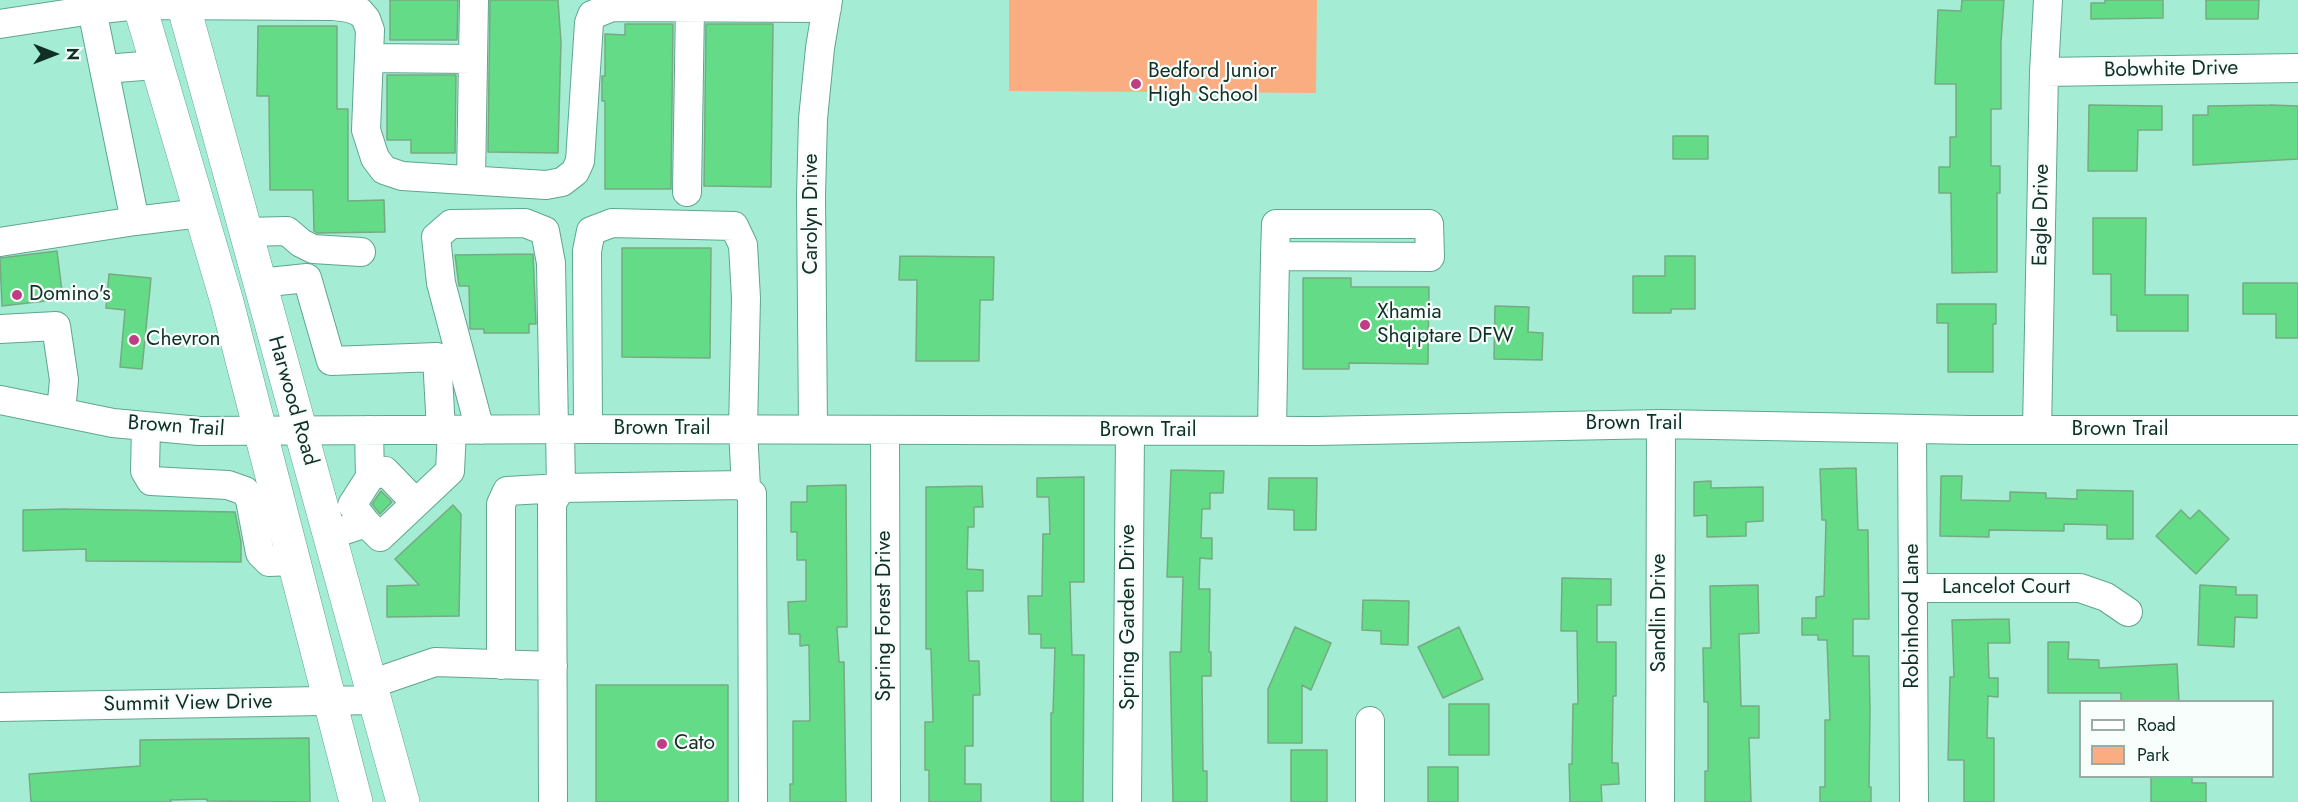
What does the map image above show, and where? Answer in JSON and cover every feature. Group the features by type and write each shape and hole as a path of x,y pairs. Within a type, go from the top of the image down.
{"main road":[{"name":"Harwood Road","path":"138,3 227,302 356,802"},
{"name":"Harwood Road","path":"182,3 403,802"}],"street":[{"path":"471,180 474,0"},
{"name":"Eagle Drive","path":"2037,430 2044,72 2048,0"},
{"path":"0,24 91,5 274,3 349,8 360,12 366,18 370,30 366,130 375,158 384,170 402,176 546,184 562,182 575,172 579,161 589,23 592,15 612,7 690,8 728,4 828,4"},
{"name":"Carolyn Drive","path":"813,429 811,195 813,119 820,48 828,4"},
{"path":"91,5 135,221"},
{"path":"687,192 690,8"},
{"path":"369,58 473,59"},
{"path":"105,69 156,65"},
{"name":"Bobwhite Drive","path":"2044,72 2298,68"},
{"path":"0,242 200,213"},
{"path":"480,430 441,283 436,237 451,224 525,223 545,231 551,263 561,488 552,503 553,802"},
{"path":"588,429 587,251 591,231 612,223 734,226 743,245 746,298 743,429 746,488"},
{"path":"1272,431 1275,224 1429,224 1430,257 1275,256"},
{"path":"245,232 287,231 301,243 313,249 361,252"},
{"path":"259,283 307,278 331,361 437,357 450,471 380,537 352,505 370,477 369,430"},
{"path":"0,329 56,326 64,380 61,412"},
{"name":"Brown Trail","path":"0,400 113,423 198,431 813,429 1272,431 1427,430 1562,424 1661,423 1912,429 2298,430"},
{"name":"Sandlin Drive","path":"1660,802 1661,423"},
{"path":"146,426 145,471 151,481 228,485 245,491 250,500 260,554 269,562 293,561"},
{"name":"Robinhood Lane","path":"1912,429 1914,802"},
{"name":"Spring Forest Drive","path":"885,430 886,802"},
{"name":"Spring Garden Drive","path":"1127,802 1130,431"},
{"path":"370,477 385,471 415,502"},
{"path":"501,665 501,504 507,491 742,485 752,494 753,802"},
{"path":"330,535 366,523"},
{"name":"Lancelot Court","path":"1912,588 2080,588 2106,597 2128,612"},
{"name":"Summit View Drive","path":"0,707 329,701 373,692 435,662 553,666"},
{"path":"1370,721 1370,802"}],"green space":[{"path":"1009,0 1317,0 1316,93 1009,91"}],"building":[{"path":"390,0 458,0 457,40 390,40"},
{"path":"490,0 558,0 561,42 558,153 488,152"},
{"path":"1962,0 2004,0 2001,42 2001,109 1991,109 1991,166 2000,166 2000,193 1997,193 1997,272 1952,273 1951,193 1939,193 1939,167 1950,167 1950,137 1956,137 1956,84 1935,84 1938,10 1961,11"},
{"path":"2105,0 2163,0 2163,18 2091,19 2091,3 2105,3"},
{"path":"2206,0 2259,0 2258,19 2206,19"},
{"path":"625,24 673,24 671,189 605,189 605,101 602,101 602,76 605,76 605,34 625,35"},
{"path":"706,24 773,24 771,187 704,186"},
{"path":"258,26 337,26 337,109 348,109 348,201 384,200 385,232 317,233 314,231 313,190 270,190 269,96 257,96"},
{"path":"387,75 456,75 455,153 411,153 411,140 387,140"},
{"path":"2089,105 2162,106 2162,130 2138,130 2137,171 2088,171"},
{"path":"2208,106 2298,106 2298,159 2193,165 2193,115 2208,115"},
{"path":"1673,136 1708,136 1708,159 1673,159"},
{"path":"2093,218 2146,218 2145,295 2188,295 2188,331 2117,331 2117,315 2111,315 2111,274 2093,274"},
{"path":"622,248 711,248 710,358 622,357"},
{"path":"57,251 63,299 2,306 0,258"},
{"path":"533,254 536,324 529,324 529,333 484,333 484,329 470,329 469,286 459,286 455,255"},
{"path":"900,256 994,257 993,300 980,300 979,361 916,361 917,280 899,280"},
{"path":"1665,256 1695,256 1695,309 1671,309 1671,313 1633,313 1633,276 1665,276"},
{"path":"109,274 151,278 142,369 120,367 125,310 106,308"},
{"name":"Xhamia Shqiptare DFW","path":"1303,278 1351,278 1351,287 1429,287 1428,364 1349,363 1349,369 1303,369"},
{"path":"2243,283 2298,283 2298,338 2276,338 2276,314 2243,314"},
{"path":"1937,304 1996,304 1996,324 1993,324 1993,372 1948,372 1948,323 1937,323"},
{"path":"1495,306 1529,307 1528,332 1543,333 1542,360 1494,359"},
{"path":"1856,468 1858,530 1868,530 1869,619 1853,619 1853,656 1869,656 1871,802 1820,802 1820,787 1825,787 1825,720 1830,720 1827,640 1818,640 1818,635 1802,635 1802,618 1816,618 1816,597 1824,596 1826,520 1822,520 1820,469"},
{"path":"1171,470 1224,471 1223,493 1210,493 1210,509 1202,509 1201,538 1212,538 1212,559 1200,558 1199,589 1210,589 1211,676 1202,676 1203,771 1207,771 1207,802 1173,802 1170,652 1181,652 1183,577 1167,577"},
{"path":"1941,476 1962,476 1961,500 2010,501 2010,492 2046,493 2046,498 2077,499 2077,490 2133,491 2133,539 2107,539 2107,525 2064,524 2064,531 1989,530 1989,537 1940,536"},
{"path":"1084,477 1084,582 1070,582 1072,655 1084,655 1083,802 1051,802 1051,713 1053,713 1055,648 1041,648 1041,634 1029,634 1028,596 1042,596 1043,534 1050,534 1049,497 1037,497 1037,478"},
{"path":"1269,478 1317,478 1316,530 1294,530 1294,510 1268,509"},
{"path":"1711,481 1711,488 1763,487 1763,521 1746,522 1746,536 1707,537 1707,515 1694,516 1694,482"},
{"path":"846,485 847,627 837,627 839,662 844,662 846,802 790,802 790,784 793,784 793,721 810,721 809,645 800,646 800,634 789,634 788,602 806,601 806,560 797,560 797,532 791,532 791,502 807,502 807,486"},
{"path":"982,486 983,507 974,507 974,527 968,527 967,569 983,570 983,591 967,591 969,661 979,661 980,695 973,695 973,746 965,746 965,784 981,784 981,802 929,802 929,770 925,770 925,722 933,722 931,649 926,649 926,487"},
{"path":"381,491 392,502 380,514 372,504"},
{"path":"453,505 461,514 459,616 387,617 387,586 419,585 395,559"},
{"path":"23,510 235,512 241,542 241,562 86,561 86,549 23,551"},
{"path":"2181,510 2190,519 2199,510 2229,539 2196,574 2156,536"},
{"path":"1562,578 1611,579 1611,605 1597,605 1597,642 1616,642 1612,763 1618,763 1619,784 1601,785 1602,802 1570,802 1569,764 1572,764 1573,704 1578,704 1577,631 1561,631"},
{"path":"1758,585 1759,633 1739,634 1741,706 1759,706 1759,738 1749,738 1751,802 1705,802 1705,771 1708,771 1708,702 1704,702 1703,648 1711,648 1710,586"},
{"path":"2200,585 2236,587 2236,595 2257,595 2257,618 2235,617 2234,647 2198,645"},
{"path":"1363,600 1409,601 1408,645 1381,644 1381,631 1362,630"},
{"path":"2009,619 2010,643 1988,643 1989,678 1998,678 1998,697 1988,696 1987,738 1994,738 1994,802 1964,802 1964,760 1948,760 1950,677 1954,677 1952,620"},
{"path":"1295,627 1331,643 1311,690 1302,685 1302,743 1268,743 1268,689"},
{"path":"1459,627 1483,679 1443,698 1418,647"},
{"path":"2048,642 2069,642 2068,659 2099,660 2099,668 2177,664 2179,700 2121,700 2121,693 2048,693"},
{"name":"Cato","path":"596,685 728,685 728,802 596,802"},
{"path":"1449,704 1489,704 1489,755 1449,755"},
{"path":"309,738 310,802 207,801 207,799 170,800 171,802 31,802 29,774 140,766 140,740"},
{"path":"1291,750 1327,750 1327,802 1291,802"},
{"path":"1428,767 1458,767 1458,802 1428,802"},
{"path":"2151,778 2192,778 2192,783 2206,783 2206,802 2151,802"}],"place":[{"name":"Bedford Junior High School","path":"1136,84"},
{"name":"Domino's","path":"17,295"},
{"name":"Xhamia Shqiptare DFW","path":"1365,325"},
{"name":"Chevron","path":"134,340"},
{"name":"Cato","path":"662,744"}]}
